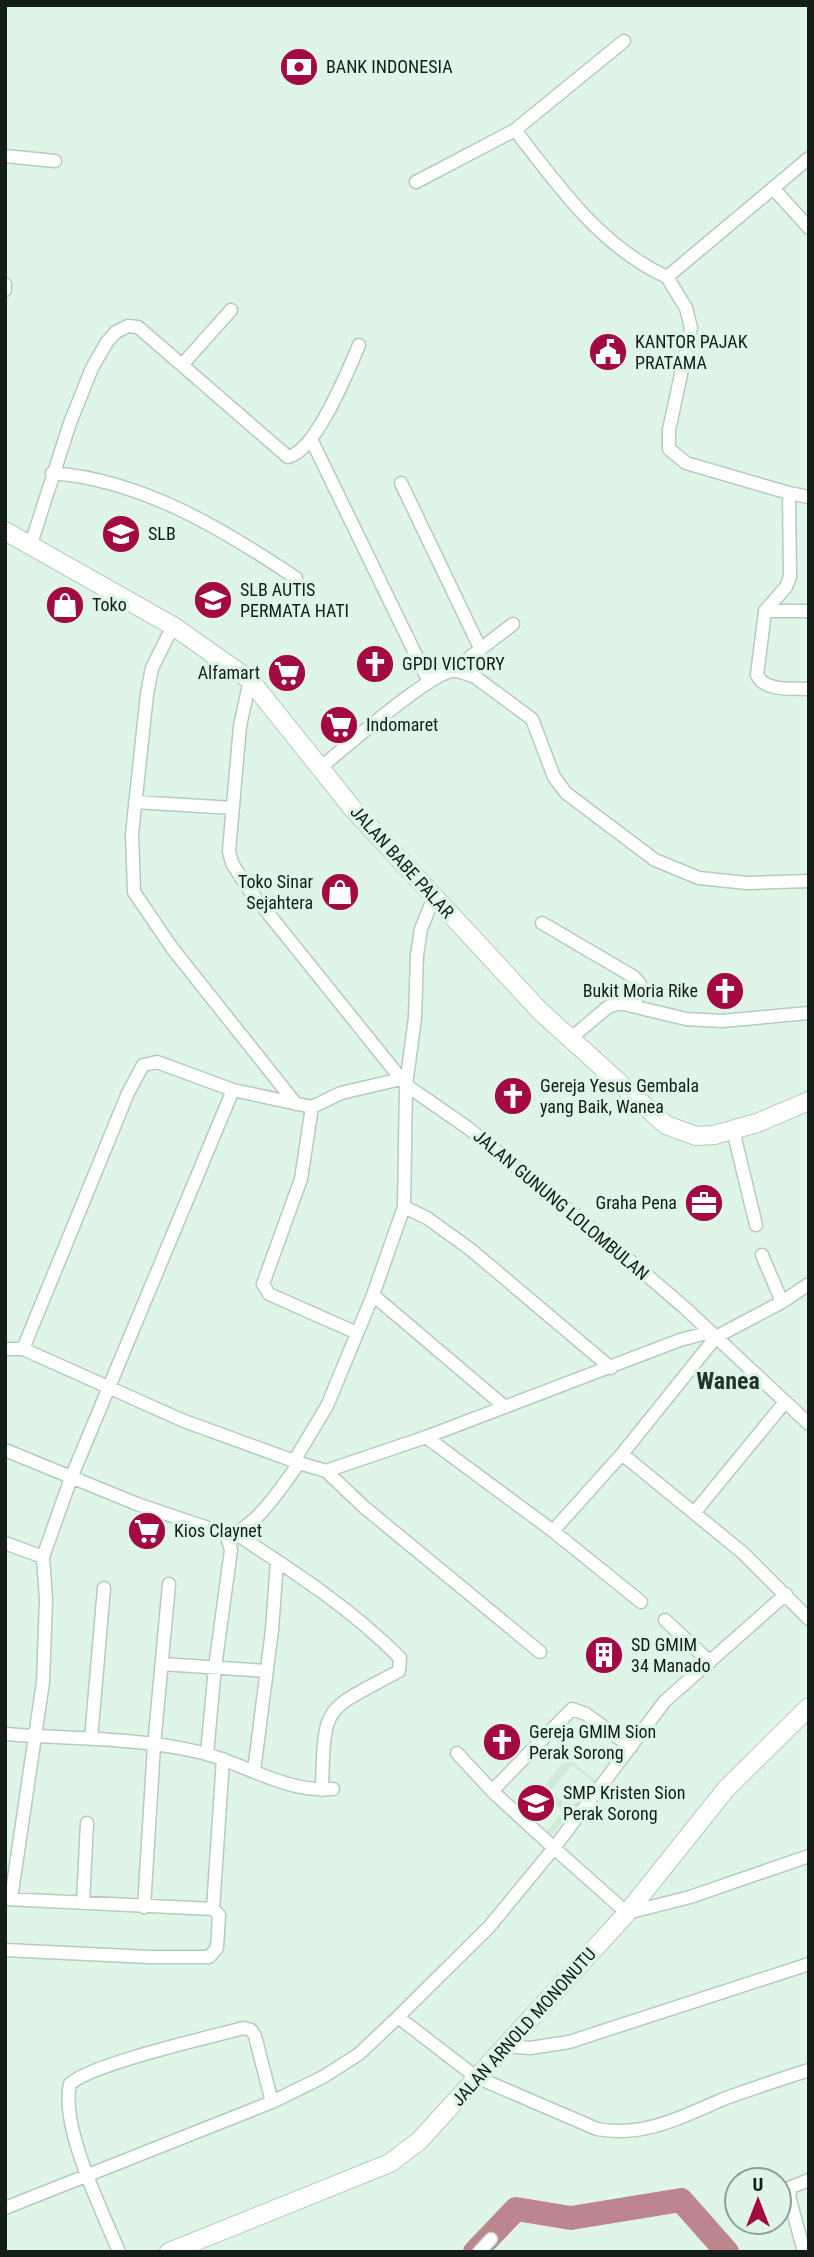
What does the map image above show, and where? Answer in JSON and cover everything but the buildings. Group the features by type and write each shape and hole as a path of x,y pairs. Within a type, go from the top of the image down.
{"street":[{"path":"416,182 515,130 624,41"},
{"path":"515,130 576,208 599,232 640,265 667,277 686,308 691,328 669,430 669,449 686,463 809,497"},
{"path":"5,156 55,161"},
{"path":"667,277 809,158"},
{"path":"773,188 809,229"},
{"path":"5,284 5,290"},
{"path":"182,365 232,310"},
{"path":"30,547 52,473 92,368 116,332 128,326 138,327 285,456 294,455 311,439 344,381 359,345"},
{"path":"311,439 429,682"},
{"path":"52,473 78,475 136,489 210,526 296,578"},
{"path":"401,483 480,648"},
{"path":"789,493 790,577 779,596 765,611 758,655 759,680 770,687 809,689"},
{"name":"JALAN BABE PALAR","path":"5,531 173,626 250,680 319,769 540,1011 666,1125 696,1136 733,1130 809,1101"},
{"path":"765,611 809,611"},
{"path":"319,769 429,682 452,671 513,624"},
{"path":"173,626 152,668 135,802 131,854 134,892 172,948 296,1104"},
{"path":"452,671 475,677 532,719 554,777 566,793 655,860 699,878 747,883 809,881"},
{"name":"JALAN GUNUNG LOLOMBULAN","path":"250,680 240,726 229,851 232,863 247,887 404,1082 468,1128 572,1211 809,1424"},
{"path":"135,802 233,808"},
{"path":"207,1754 231,1534 278,1492 327,1406 373,1295 404,1207 404,1082 415,1018 419,937 434,897"},
{"path":"542,923 634,977 640,984 639,994 632,1006"},
{"path":"571,1038 608,1007 620,1003 686,1019 722,1021 809,1013"},
{"path":"23,1349 138,1073 144,1065 157,1062 233,1090 312,1107 341,1093 404,1082"},
{"path":"5,1950 97,1956 209,1956 216,1948 219,1915 213,1909 8,1899 37,1737 46,1646 43,1557 71,1478 111,1389 233,1090"},
{"path":"312,1107 306,1161 262,1284 269,1294 356,1333"},
{"path":"733,1130 756,1225"},
{"path":"404,1207 427,1219 470,1249 611,1368"},
{"path":"762,1255 782,1302"},
{"path":"326,1471 426,1437 680,1340 713,1335 806,1290"},
{"path":"373,1295 505,1407"},
{"path":"554,1531 622,1454 713,1335"},
{"path":"5,1349 23,1349 184,1421 326,1471 374,1515 540,1652"},
{"path":"694,1513 785,1402"},
{"path":"426,1437 554,1531 642,1602"},
{"path":"5,1450 71,1478 231,1534 277,1561 381,1639 400,1658 399,1671 338,1703 328,1718 323,1742 328,1790 306,1789 207,1754 91,1739 5,1734"},
{"path":"622,1454 743,1553 809,1619"},
{"path":"5,1543 43,1557"},
{"path":"254,1771 277,1561"},
{"path":"144,1907 154,1746 169,1584"},
{"path":"91,1739 104,1588"},
{"path":"5,2208 272,2102 323,2077 359,2054 489,1927 554,1848 665,1701 786,1594"},
{"path":"665,1620 710,1662"},
{"path":"162,1664 266,1671"},
{"name":"JALAN ARNOLD MONONUTU","path":"169,2252 390,2163 436,2126 475,2077 627,1913 726,1789 809,1707"},
{"path":"492,1791 572,1709 586,1714 631,1747"},
{"path":"457,1753 492,1791 627,1913 690,1897 809,1856"},
{"path":"213,1909 223,1759"},
{"path":"83,1903 87,1823"},
{"path":"504,2046 530,2048 569,2042 809,1964"},
{"path":"398,2017 475,2077 597,2129 618,2133 654,2129 765,2083 809,2070"},
{"path":"119,2252 87,2175 67,2107 70,2084 80,2077 248,2028 255,2036 272,2102"},
{"path":"804,2252 789,2196 791,2187 809,2180"},
{"path":"479,2252 491,2239"}],"shaded area":[{"name":"SMP Kristen Sion Perak Sorong","path":"567,1757 598,1783 547,1839 520,1816","holes":["572,1765 592,1781 570,1808 550,1792","547,1797 563,1811 545,1833 528,1819"]}],"waterway":[{"path":"475,2252 516,2209 571,2218 681,2200 727,2252"}],"place":[{"name":"BANK INDONESIA","path":"299,67"},
{"name":"KANTOR PAJAK PRATAMA","path":"608,352"},
{"name":"SLB","path":"121,534"},
{"name":"SLB AUTIS PERMATA HATI","path":"213,600"},
{"name":"Toko","path":"65,605"},
{"name":"GPDI VICTORY","path":"375,664"},
{"name":"Alfamart","path":"287,673"},
{"name":"Indomaret","path":"339,725"},
{"name":"Toko Sinar Sejahtera","path":"340,892"},
{"name":"Bukit Moria Rike","path":"725,991"},
{"name":"Gereja Yesus Gembala yang Baik, Wanea","path":"513,1096"},
{"name":"Graha Pena","path":"704,1203"},
{"name":"Kios Claynet","path":"147,1531"},
{"name":"SD GMIM 34 Manado","path":"604,1655"},
{"name":"Gereja GMIM Sion Perak Sorong","path":"502,1742"},
{"name":"SMP Kristen Sion Perak Sorong","path":"536,1803"}],"district":[{"name":"Wanea","path":"728,1381"}]}
